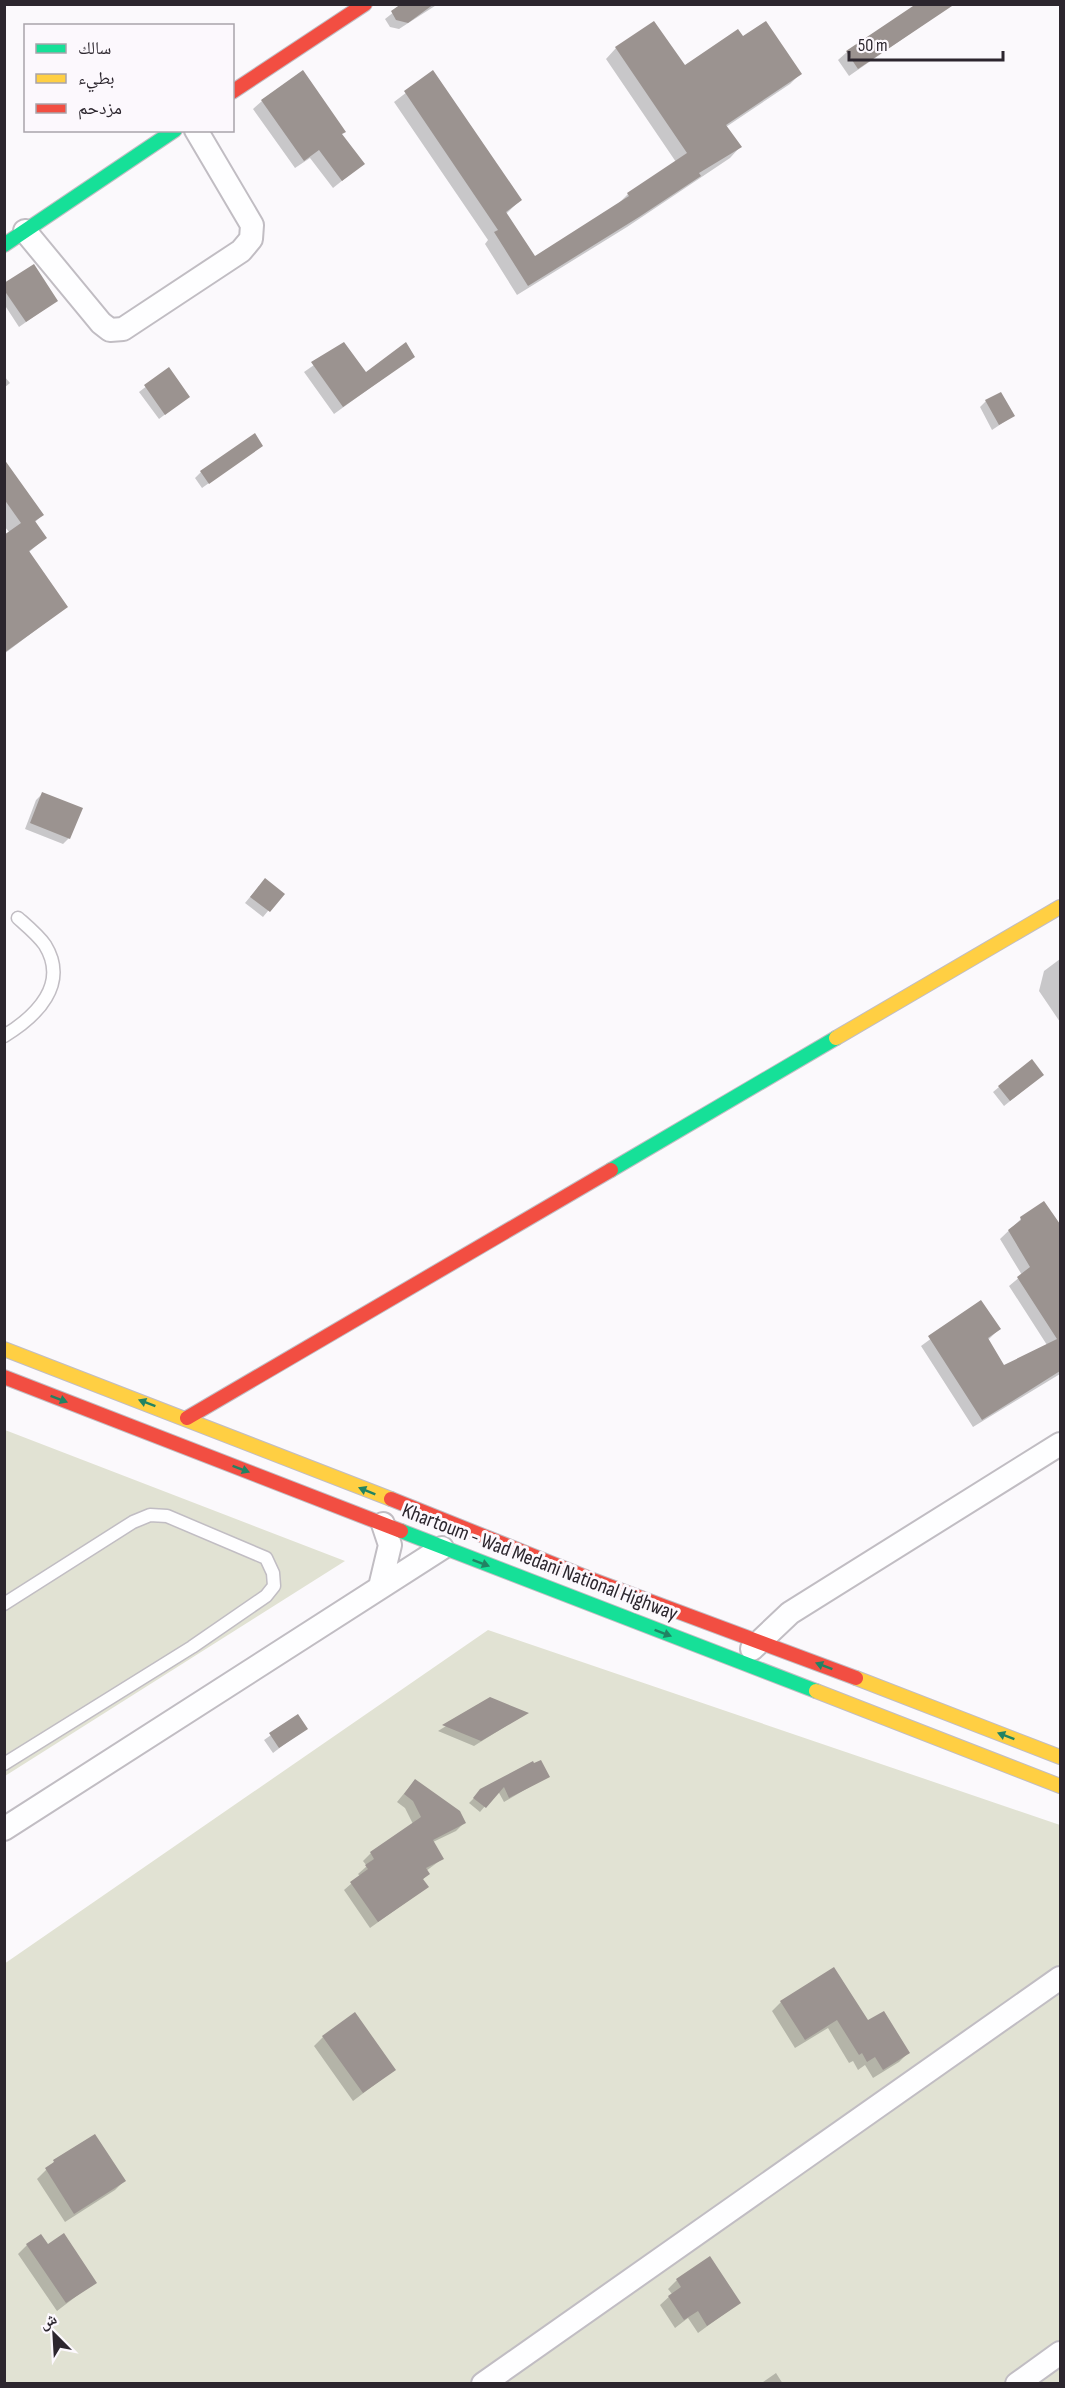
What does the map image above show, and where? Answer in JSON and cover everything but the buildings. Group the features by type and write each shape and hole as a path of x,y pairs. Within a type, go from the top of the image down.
{"main road":[{"path":"234,91 365,4"},
{"path":"4,245 172,132"},
{"path":"187,1418 1060,907"},
{"name":"Khartoum - Wad Medani National Highway","path":"4,1349 187,1418 454,1527 1060,1757"},
{"name":"Khartoum - Wad Medani National Highway","path":"4,1377 1060,1786"}],"street":[{"path":"25,231 101,323 110,330 123,329 241,251 251,239 252,225 197,132"},
{"path":"743,1663 758,1641 790,1613 1060,1444"},
{"path":"380,1587 390,1545 383,1524"},
{"path":"4,1829 442,1548"},
{"path":"483,2384 1060,1978"},
{"path":"1017,2384 1060,2353"}],"lane":[{"path":"4,1036 21,1026 46,999 55,976 53,961 44,943 18,918"},
{"path":"4,1604 133,1522 150,1515 167,1516 266,1558 273,1573 274,1586 266,1596 192,1647 4,1764"}],"shaded area":[{"path":"5,1430 345,1561 5,1776"},
{"path":"488,1630 1060,1825 1060,2383 5,2383 4,1964"}],"traffic: fast":[{"path":"4,245 172,132"},
{"path":"611,1170 836,1038"},
{"path":"401,1531 816,1691"}],"traffic: slow":[{"path":"836,1038 1060,907"},
{"path":"4,1349 391,1499"},
{"path":"856,1678 1060,1757"},
{"path":"816,1691 1060,1786"}],"traffic: jam":[{"path":"234,91 365,4"},
{"path":"187,1418 611,1170"},
{"path":"4,1377 401,1531"},
{"path":"391,1499 593,1580 856,1678"}]}
